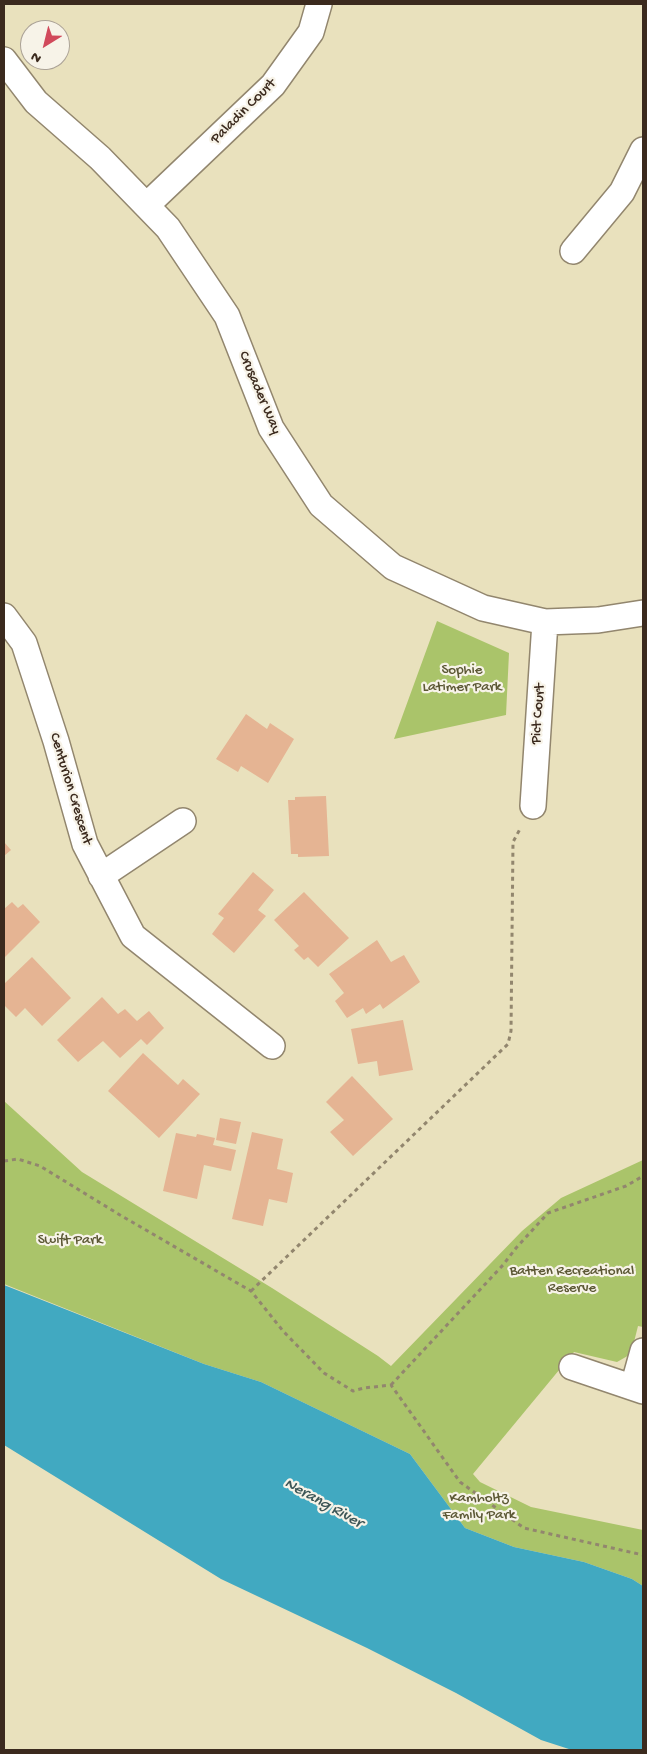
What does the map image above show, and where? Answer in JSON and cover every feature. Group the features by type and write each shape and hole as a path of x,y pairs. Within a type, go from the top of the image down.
{"street":[{"name":"Paladin Court","path":"147,205 273,86 312,32 319,4"},
{"name":"Crusader Way","path":"4,60 36,102 100,158 168,228 227,316 271,428 321,505 393,567 483,608 545,622 598,620 643,613"},
{"path":"573,251 622,192 643,150"},
{"name":"Centurion Crescent","path":"4,616 24,643 56,741 85,844 133,936 272,1046"},
{"name":"Pict Court","path":"533,806 545,622"},
{"path":"101,876 183,822"},
{"path":"572,1367 638,1389 643,1351"}],"path":[{"path":"251,1291 508,1044 511,1031 513,842 533,806"},
{"path":"4,1161 18,1159 40,1166 251,1291 283,1331 324,1373 353,1391 391,1385 503,1265 548,1213 626,1186 643,1176"},
{"path":"391,1385 460,1482 524,1528 643,1555"}],"green space":[{"name":"Sophie Latimer Park","path":"437,621 509,653 506,715 394,739"},
{"path":"4,1101 82,1172 272,1288 391,1366 522,1231 561,1198 643,1160 643,1327 638,1326 631,1354 617,1362 574,1352 473,1474 480,1482 531,1507 643,1530 643,1586 632,1579 584,1562 514,1547 465,1528 410,1454 261,1382 204,1364 4,1284"}],"water":[{"name":"Nerang River","path":"4,1285 204,1364 261,1382 410,1454 465,1528 514,1547 584,1562 632,1579 643,1586 643,1750 572,1750 541,1740 456,1693 367,1648 221,1579 4,1445"}],"building":[{"path":"246,714 267,729 270,723 294,739 268,783 241,766 238,772 216,759"},
{"path":"326,796 329,856 298,857 298,854 291,854 288,800 295,800 295,797"},
{"path":"4,842 11,850 4,856"},
{"path":"253,872 274,890 258,910 266,916 234,953 212,934 224,918 218,914"},
{"path":"304,892 349,938 318,967 308,957 304,960 294,950 299,946 274,920"},
{"path":"12,902 18,908 23,904 40,922 4,958 4,909"},
{"path":"377,940 391,962 404,955 420,982 383,1009 380,1004 366,1014 363,1008 347,1018 335,1001 344,993 329,974"},
{"path":"32,957 71,998 42,1026 25,1008 16,1017 4,1005 4,984"},
{"path":"102,997 118,1014 125,1009 137,1021 149,1011 164,1028 147,1045 141,1039 120,1058 103,1041 78,1062 57,1040"},
{"path":"403,1020 413,1070 379,1076 377,1061 358,1064 351,1029"},
{"path":"143,1053 178,1085 183,1079 200,1094 159,1138 108,1091"},
{"path":"352,1076 393,1119 353,1156 330,1132 344,1120 326,1102"},
{"path":"220,1118 241,1122 236,1144 216,1140"},
{"path":"252,1132 283,1139 277,1169 293,1173 287,1203 269,1199 263,1226 232,1219"},
{"path":"176,1133 196,1137 197,1134 215,1138 213,1145 236,1150 231,1171 204,1165 197,1199 163,1191"}],"park label":[{"name":"Swift Park","path":"70,1241"},
{"name":"Batten Recreational Reserve","path":"572,1280"},
{"name":"Kamholtz Family Park","path":"479,1508"}]}
